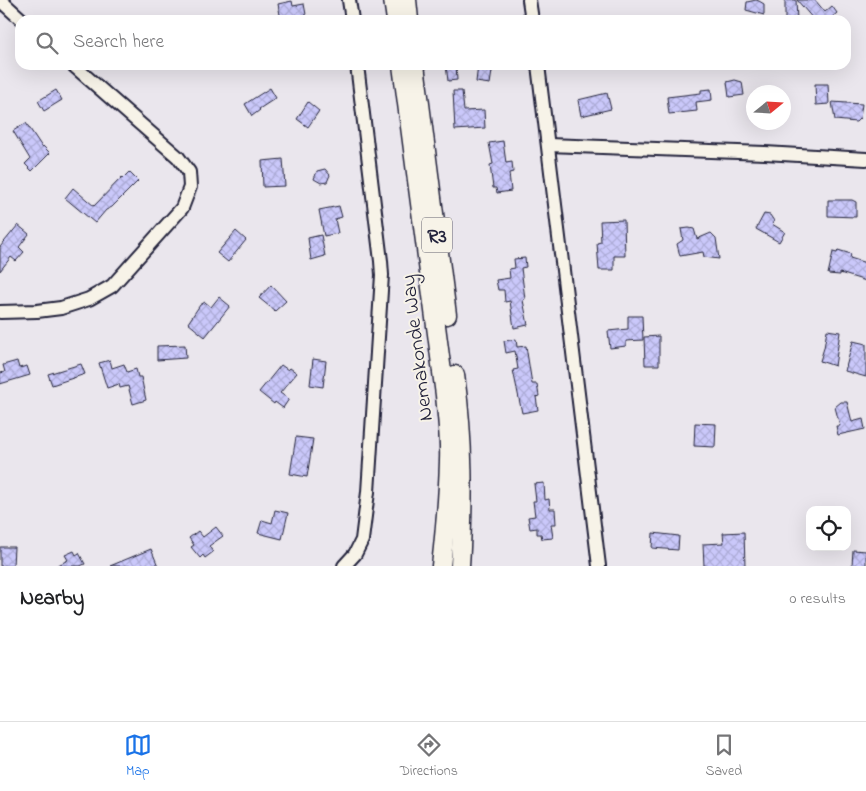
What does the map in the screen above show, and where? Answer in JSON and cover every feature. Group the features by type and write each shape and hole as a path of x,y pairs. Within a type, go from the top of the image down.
{"highway":[{"path":"394,0 396,15"},
{"path":"407,0 408,15"},
{"name":"Nemakonde Way","path":"403,70 447,412 449,461 441,566"},
{"name":"Nemakonde Way","path":"416,70 461,432 463,459 460,566"}],"street":[{"path":"0,0 16,15"},
{"path":"349,0 351,15"},
{"path":"529,0 531,15"},
{"path":"0,312 61,308 89,299 112,286 182,208 190,188 189,172 178,157 79,70"},
{"path":"344,566 355,554 362,540 368,492 382,275 382,261 358,70"},
{"path":"539,70 599,566"},
{"path":"548,145 765,153 866,159"}],"building":[{"path":"756,0 764,4 764,15 746,10 747,2"},
{"path":"785,0 796,0 797,15 785,15"},
{"path":"797,0 815,0 825,12 832,6 837,13 835,15 810,15"},
{"path":"292,1 293,6 304,4 306,15 280,15 278,4"},
{"path":"447,70 456,70 457,80 448,81"},
{"path":"477,70 492,70 490,84 476,82"},
{"path":"735,80 742,82 744,95 729,97 727,82"},
{"path":"815,84 828,84 829,104 816,105"},
{"path":"270,88 276,98 252,116 245,104"},
{"path":"711,89 712,100 696,102 697,111 669,114 667,97 701,93 701,90"},
{"path":"56,90 62,100 44,111 38,101"},
{"path":"453,91 462,91 464,111 484,110 485,128 455,130"},
{"path":"607,93 611,109 581,116 578,100"},
{"path":"308,102 319,111 308,127 297,119"},
{"path":"832,102 862,104 860,118 856,122 835,120"},
{"path":"26,123 42,147 50,153 32,171 25,164 30,159 13,131"},
{"path":"503,141 506,163 512,162 513,172 509,173 511,191 497,193 496,188 493,188 490,165 493,164 489,143"},
{"path":"283,159 285,186 263,187 262,161"},
{"path":"325,169 330,175 327,182 321,183 314,179 317,171"},
{"path":"129,172 138,181 112,207 106,210 95,223 65,198 73,188 94,206"},
{"path":"828,200 852,200 856,202 856,217 828,216"},
{"path":"339,206 342,217 335,219 338,233 324,236 319,210"},
{"path":"764,214 770,215 774,221 772,224 785,232 779,242 756,229"},
{"path":"624,220 625,256 614,256 614,270 599,270 597,243 601,242 600,221"},
{"path":"18,225 29,234 19,247 24,252 16,261 11,257 0,271 0,247"},
{"path":"681,229 694,229 697,239 711,233 716,238 719,259 704,257 703,252 680,256 677,244 683,240"},
{"path":"236,231 246,240 228,262 217,253"},
{"path":"321,235 325,256 311,260 308,238"},
{"path":"838,250 851,254 850,258 866,263 866,281 840,273 840,275 828,274 833,252 837,253"},
{"path":"525,258 526,267 521,268 525,299 523,300 528,325 514,328 510,301 505,302 504,290 498,290 496,280 510,278 509,269 515,268 514,259"},
{"path":"271,285 286,301 275,311 259,298"},
{"path":"219,297 230,306 205,337 188,323 200,305 205,302 211,307"},
{"path":"628,316 642,316 643,340 626,341 626,346 610,348 608,331 628,329"},
{"path":"827,330 840,332 835,366 820,361"},
{"path":"659,336 659,365 645,365 644,337"},
{"path":"516,339 517,347 526,346 532,384 537,384 539,396 536,397 538,410 522,413 513,370 518,369 515,351 506,353 504,341"},
{"path":"853,341 866,344 866,377 845,371"},
{"path":"185,345 186,358 157,360 157,346"},
{"path":"313,359 326,361 323,387 310,385"},
{"path":"110,360 112,368 124,364 127,372 136,369 138,377 141,377 146,400 133,404 128,386 120,388 119,384 107,388 99,363"},
{"path":"17,361 19,368 27,366 30,375 0,384 0,373 5,372 3,365"},
{"path":"81,364 85,374 52,385 48,374"},
{"path":"281,365 297,373 280,393 289,399 283,408 275,402 274,404 259,392"},
{"path":"841,402 847,402 852,422 863,419 865,429 838,435 836,426 840,426 835,407"},
{"path":"695,423 716,424 715,447 694,446"},
{"path":"296,437 313,439 307,477 290,474"},
{"path":"544,483 545,500 549,499 550,509 555,509 556,524 551,524 553,538 542,539 541,534 537,534 537,528 530,529 528,517 535,516 533,501 536,501 534,484"},
{"path":"275,510 288,513 282,539 258,533 262,520 272,523"},
{"path":"216,527 223,536 209,546 213,552 205,558 203,555 200,558 191,547 194,545 189,538 198,531 203,537"},
{"path":"744,532 745,566 704,566 703,544 724,543 723,533"},
{"path":"653,533 679,536 678,550 652,548"},
{"path":"0,547 14,547 13,566 0,566"},
{"path":"151,549 158,566 110,566"},
{"path":"853,550 866,551 866,566 852,565"},
{"path":"74,551 76,555 79,553 85,564 80,566 56,566 68,560 65,555"}]}
